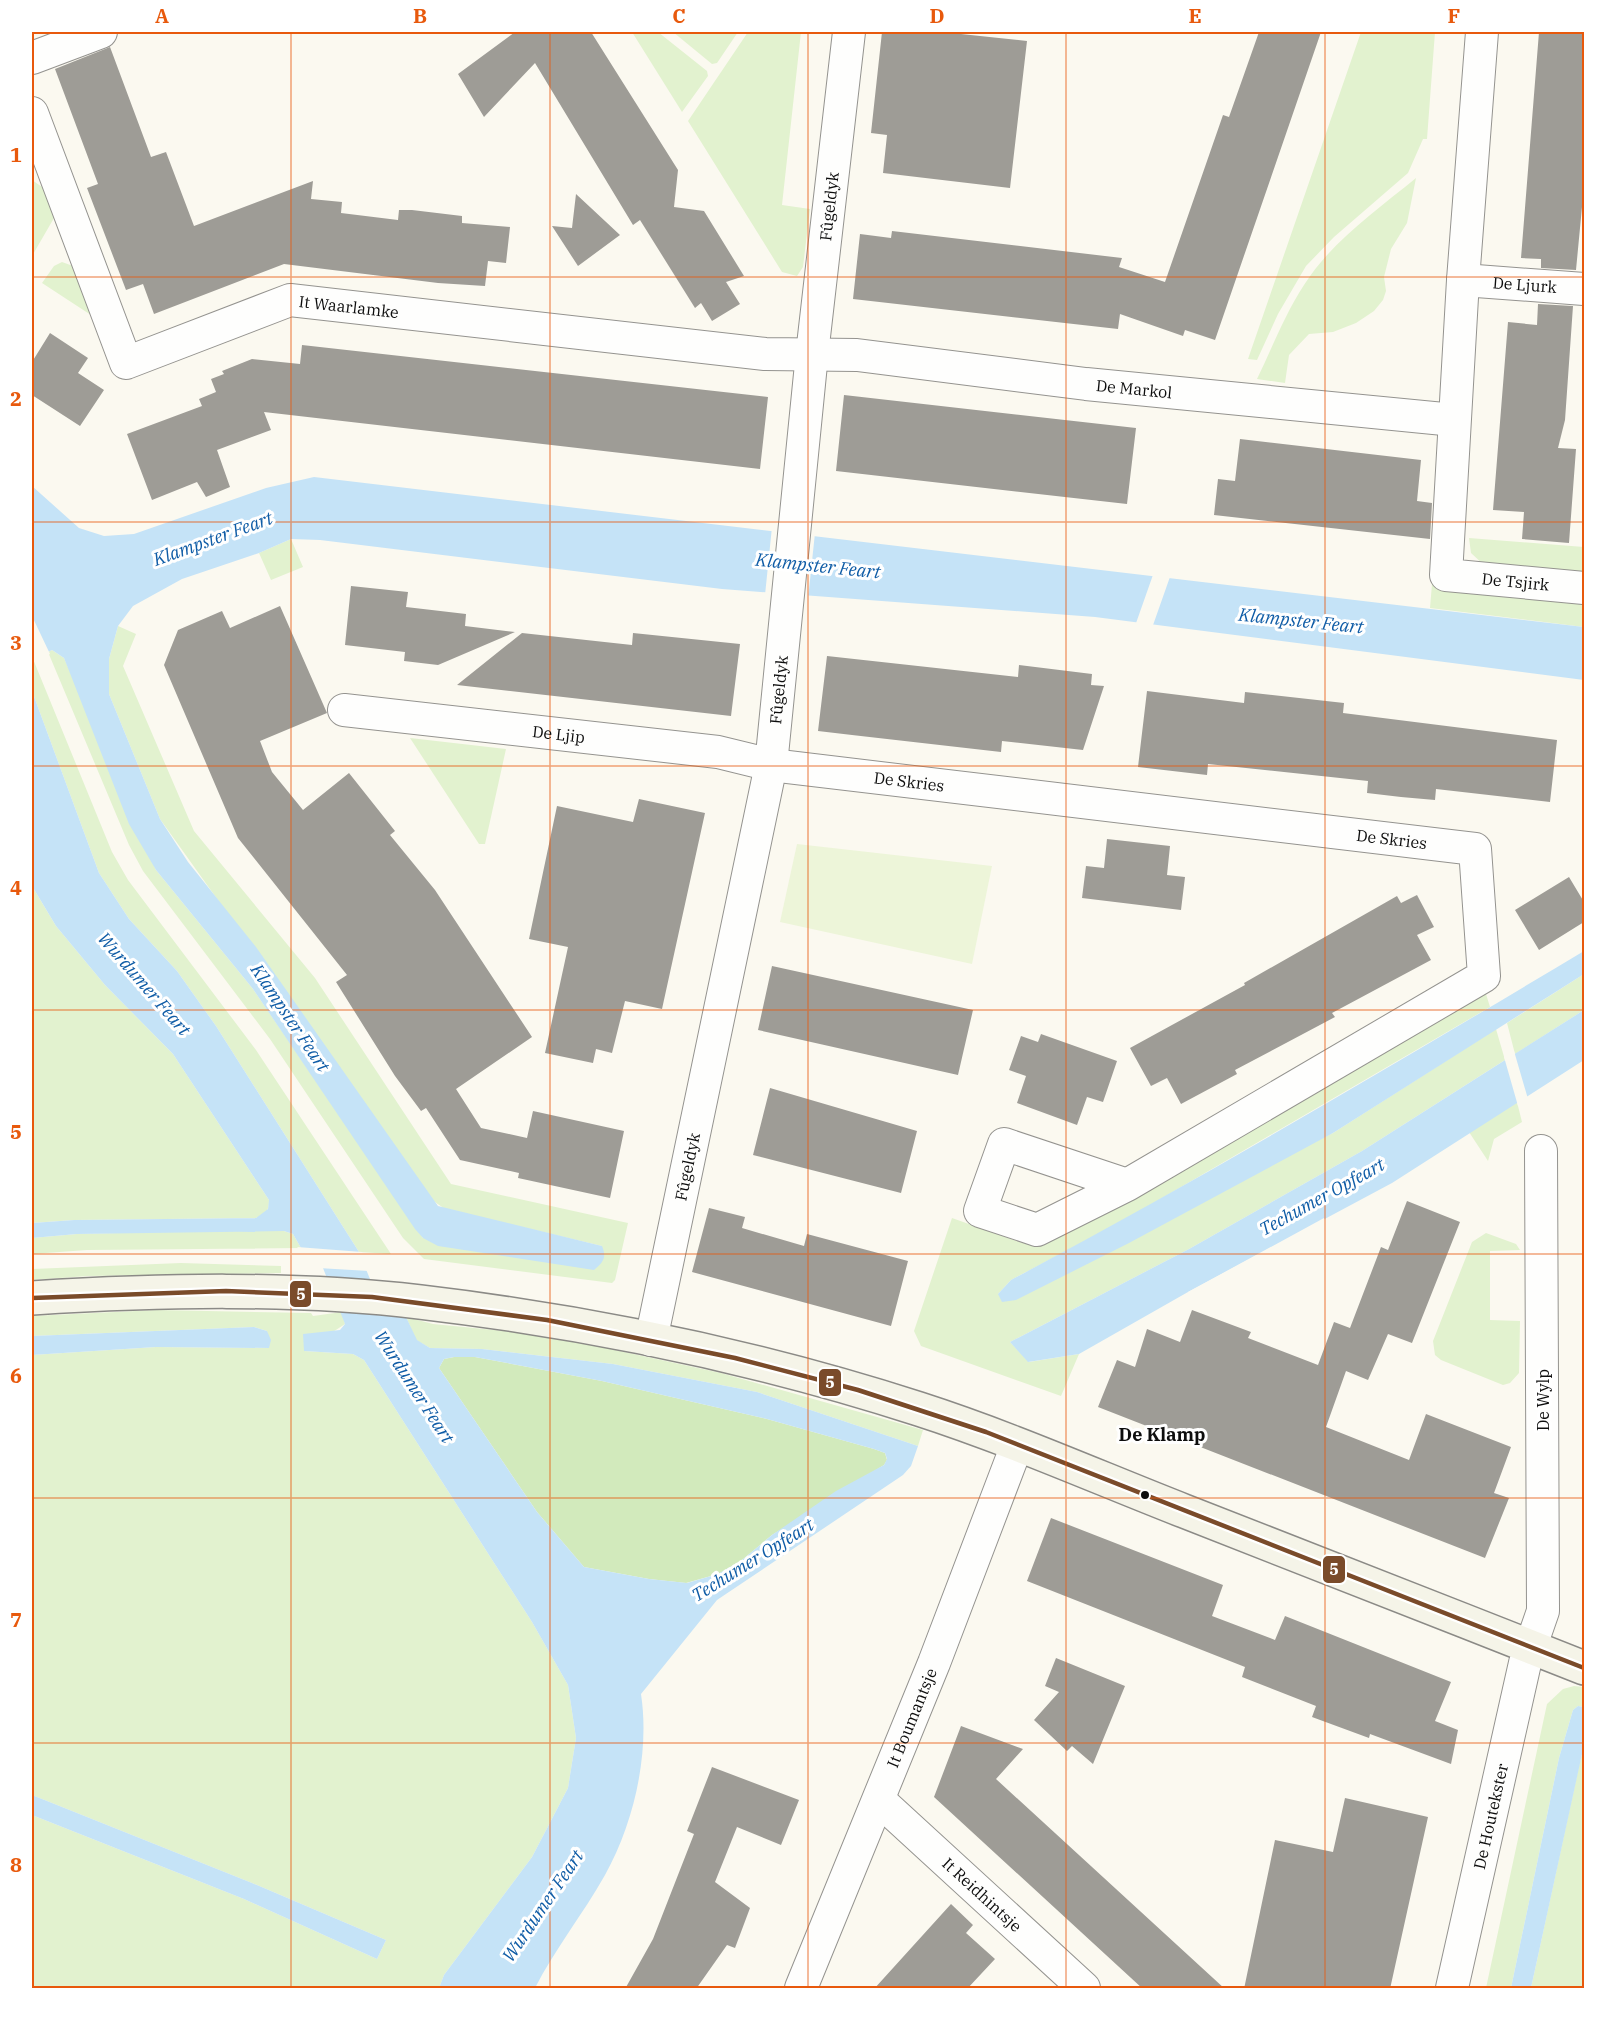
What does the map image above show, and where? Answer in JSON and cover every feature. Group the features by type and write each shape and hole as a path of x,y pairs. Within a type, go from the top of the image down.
{"street":[{"path":"32,58 101,32"},
{"name":"Fûgeldyk","path":"651,1340 771,765 812,354 849,32"},
{"path":"1454,420 1482,32"},
{"name":"It Waarlamke","path":"32,113 126,363 290,300 765,354 812,354"},
{"name":"De Ljurk","path":"1463,280 1584,289"},
{"name":"De Markol","path":"812,354 857,355 1086,384 1454,420"},
{"name":"De Tsjirk","path":"1454,420 1455,458 1446,574 1584,588"},
{"name":"De Ljip","path":"344,710 718,752 771,765"},
{"name":"De Skries","path":"771,765 1475,849 1484,976 1127,1185"},
{"name":"De Wylp","path":"1531,1647 1543,1611 1545,1576 1541,1151"},
{"path":"32,1298 155,1292 299,1295 418,1302 594,1328 770,1368 919,1409 1017,1445 1584,1668"},
{"name":"It Boumantsje","path":"801,1989 879,1800 1017,1445"},
{"name":"De Houtekster","path":"1452,1989 1506,1744 1531,1647"},
{"name":"It Reidhintsje","path":"879,1800 1084,1989"}],"green space":[{"path":"632,32 658,32 707,71 708,76 682,112"},
{"path":"673,32 738,32 717,63 712,64"},
{"path":"748,32 801,32 782,205 810,209 803,267 797,276 782,272 688,121"},
{"path":"1361,32 1435,32 1427,139 1423,139 1408,173 1334,237 1306,266 1278,314 1257,360 1248,359"},
{"path":"1416,178 1407,223 1391,249 1384,277 1386,291 1383,300 1374,311 1356,323 1333,332 1309,334 1289,355 1285,383 1257,379 1291,308 1315,269 1356,227"},
{"path":"32,180 45,189 54,218 32,256"},
{"path":"62,262 73,266 76,271 94,317 42,283 54,266"},
{"path":"1469,538 1584,547 1584,577 1485,566 1471,553"},
{"path":"291,539 303,567 271,580 259,553"},
{"path":"1432,584 1584,600 1584,627 1430,608"},
{"path":"118,626 136,634 123,666 194,831 315,978 451,1184 628,1223 615,1280 612,1283 424,1259 403,1238 270,1039 143,871 129,845 48,652 52,650 64,658 156,870 253,989 423,1238 602,1246 445,1209 432,1200 160,819 109,694 109,659"},
{"path":"33,659 112,852 128,880 256,1050 391,1254 359,1252 216,1026 177,971 129,919 99,873 32,691"},
{"path":"410,738 506,749 485,844 479,844"},
{"path":"797,844 992,866 972,964 780,922"},
{"path":"32,886 56,926 105,985 173,1054 269,1200 268,1209 262,1215 256,1218 74,1220 32,1223"},
{"path":"1584,974 1584,1010 1515,1054 1507,1023"},
{"path":"1480,992 1486,994 1490,1007 1121,1222 1011,1280 998,1294 1333,1133 1496,1029 1505,1060 1362,1151 1189,1249 1010,1342 1029,1362 1079,1354 1061,1396 921,1346 914,1331 952,1218 1022,1243 1037,1243"},
{"path":"1517,1102 1522,1122 1494,1139 1488,1161 1469,1132"},
{"path":"284,1231 293,1234 301,1248 87,1250 32,1254 32,1238 77,1234"},
{"path":"1486,1233 1516,1244 1520,1250 1490,1251 1490,1320 1520,1321 1519,1373 1510,1383 1503,1385 1441,1360 1435,1355 1433,1341 1472,1242"},
{"path":"181,1263 281,1266 281,1273 88,1276 32,1280 32,1269"},
{"path":"157,1310 311,1313 313,1316 342,1312 345,1324 304,1351 353,1354 364,1360 532,1622 568,1685 576,1738 568,1788 532,1857 444,1975 439,1988 32,1988 32,1815 244,1899 377,1959 386,1940 252,1883 32,1795 32,1355 156,1347 269,1348 267,1331 254,1327 32,1336 32,1316"},
{"path":"406,1317 433,1324 505,1331 592,1345 721,1373 923,1430 918,1446 757,1392 613,1364 482,1349 430,1348 416,1340"},
{"path":"475,1357 602,1381 767,1419 874,1449 885,1453 887,1460 884,1465 772,1535 742,1560 718,1574 686,1583 584,1567 537,1512 439,1368 444,1359"},
{"path":"1574,1686 1584,1687 1584,1707 1578,1706 1573,1710 1559,1758 1511,1988 1486,1988 1547,1704 1563,1689"},
{"path":"1584,1745 1584,1988 1531,1988 1579,1766"}],"water":[{"name":"Klampster Feart","path":"314,477 1584,627 1584,680 1095,617 722,589 320,540 291,539 259,553 182,579 133,606 118,626 109,659 109,694 160,819 188,862 256,947 438,1206 602,1246 604,1257 594,1270 438,1246 423,1238 415,1229 253,989 156,870 129,824 64,658 52,650 32,660 32,486 79,528 104,536 134,534 266,488"},
{"path":"32,691 99,873 129,919 177,971 216,1026 359,1252 372,1284 406,1317 417,1340 430,1348 482,1349 613,1364 757,1392 918,1446 911,1466 903,1475 717,1600 641,1694 643,1740 641,1763 632,1810 624,1833 605,1875 535,1988 439,1988 444,1975 532,1857 568,1788 576,1738 568,1685 532,1622 364,1360 353,1354 304,1351 303,1334 340,1330 345,1324 323,1268 301,1248 293,1234 284,1231 77,1234 32,1238 32,1223 74,1220 256,1218 268,1209 269,1200 173,1054 105,985 56,926 32,886","holes":["475,1357 602,1381 767,1419 874,1449 885,1453 887,1459 884,1465 836,1491 772,1535 742,1560 718,1574 687,1583 649,1579 584,1567 537,1512 439,1368 444,1359"]},
{"path":"1584,951 1584,974 1333,1133 1129,1243 1016,1300 1002,1302 998,1294 1011,1280 1228,1160"},
{"name":"Techumer Opfeart","path":"1584,1010 1584,1060 1392,1183 1188,1292 1079,1354 1028,1362 1010,1342 1189,1249 1362,1151"},
{"path":"254,1327 267,1331 271,1340 269,1348 156,1347 32,1355 32,1336"},
{"path":"1578,1706 1584,1707 1584,1745 1531,1988 1511,1988 1559,1758 1573,1710"},
{"path":"32,1795 252,1883 386,1940 377,1959 244,1899 32,1815"}],"pier":[{"path":"772,527 815,533 808,599 765,595"},
{"path":"1154,572 1171,574 1152,628 1135,626"},
{"path":"32,616 50,654 34,662 32,656"},
{"path":"1514,1051 1528,1099 1518,1106 1504,1057"},
{"path":"1324,1218 1327,1223 1323,1222 1190,1296 1188,1292"},
{"path":"297,1247 362,1252 369,1271 318,1268"}],"building":[{"path":"515,32 591,32 678,170 674,207 704,211 744,276 726,282 740,304 712,321 701,303 695,308 640,220 633,225 535,63 484,117 458,74"},
{"path":"882,32 942,32 1027,41 1010,188 883,173 887,135 871,133"},
{"path":"1259,32 1321,32 1215,340 1185,330 1183,336 1120,314 1118,329 853,299 860,234 891,238 892,231 1122,258 1119,267 1165,282 1223,115 1229,117"},
{"path":"1539,32 1584,32 1584,186 1576,270 1541,268 1541,259 1521,258"},
{"path":"110,47 151,157 166,152 194,226 313,181 311,199 342,202 341,213 398,220 399,210 412,210 462,216 462,223 510,227 506,263 488,261 485,286 438,283 284,264 154,314 143,284 126,290 87,188 98,184 55,69"},
{"path":"576,194 620,235 578,266 552,226 572,228"},
{"path":"1538,304 1573,306 1565,420 1558,448 1576,449 1569,543 1522,539 1524,512 1493,510 1508,322 1537,325"},
{"path":"50,333 88,358 78,373 104,390 80,426 32,395 32,362"},
{"path":"302,345 768,397 760,469 264,412 271,430 217,450 230,487 206,497 197,482 152,500 127,434 202,406 199,399 216,392 211,379 224,374 222,371 252,359 300,364"},
{"path":"844,395 1136,428 1127,504 836,471"},
{"path":"1240,439 1421,460 1417,501 1432,503 1430,539 1214,515 1218,479 1235,481"},
{"path":"351,586 408,592 406,607 466,614 465,626 515,632 438,665 404,661 405,652 345,645"},
{"path":"280,606 327,713 260,741 272,772 303,810 349,773 395,831 390,835 435,890 532,1037 456,1089 481,1128 527,1138 533,1111 624,1131 610,1198 518,1178 519,1173 460,1160 426,1108 421,1111 395,1076 336,982 347,975 238,838 164,665 178,630 222,611 230,628"},
{"path":"522,633 632,645 633,633 740,644 731,716 457,685"},
{"path":"827,656 1018,677 1019,665 1092,674 1091,685 1104,686 1083,750 1002,741 1001,752 818,731"},
{"path":"1147,691 1244,703 1245,692 1344,703 1343,713 1557,740 1550,802 1436,789 1435,800 1401,797 1367,793 1368,781 1208,764 1207,775 1138,767"},
{"path":"639,799 705,813 662,1009 625,1001 612,1053 596,1049 593,1063 545,1053 568,947 529,939 557,806 633,822"},
{"path":"1107,839 1170,846 1167,875 1185,877 1181,910 1082,898 1086,866 1104,868"},
{"path":"1569,877 1584,902 1584,922 1539,950 1515,910"},
{"path":"1417,895 1434,927 1417,935 1431,960 1332,1013 1335,1017 1235,1070 1237,1074 1181,1104 1167,1078 1151,1086 1130,1048 1245,985 1244,983 1397,896 1401,903"},
{"path":"772,966 973,1010 958,1075 758,1030"},
{"path":"1041,1034 1117,1061 1103,1102 1087,1097 1077,1125 1017,1103 1026,1076 1009,1070 1021,1036 1038,1042"},
{"path":"770,1088 917,1131 901,1193 753,1155"},
{"path":"1407,1201 1460,1222 1412,1343 1388,1334 1368,1380 1346,1371 1326,1427 1409,1460 1426,1414 1511,1447 1494,1493 1509,1498 1485,1558 1098,1407 1117,1360 1135,1367 1147,1329 1180,1342 1192,1310 1251,1332 1248,1338 1318,1365 1334,1322 1350,1328 1381,1247 1388,1250"},
{"path":"709,1208 745,1217 742,1228 804,1246 807,1234 908,1261 891,1326 692,1272"},
{"path":"1051,1518 1223,1585 1212,1616 1275,1640 1285,1616 1451,1682 1435,1721 1458,1730 1451,1764 1370,1734 1369,1738 1312,1717 1316,1706 1242,1677 1245,1667 1027,1581"},
{"path":"1056,1658 1125,1686 1093,1764 1072,1746 1067,1751 1034,1720 1059,1692 1045,1686"},
{"path":"961,1726 1023,1749 996,1779 1225,1989 1143,1989 934,1797"},
{"path":"712,1767 799,1800 781,1845 737,1827 715,1882 750,1908 735,1948 727,1945 696,1989 625,1989 653,1939 694,1834 687,1831"},
{"path":"1345,1798 1428,1817 1390,1989 1244,1989 1275,1840 1333,1852"},
{"path":"951,1904 973,1925 966,1933 995,1959 967,1989 874,1989"}],"transit line":[{"name":"5","path":"32,1298 226,1291 372,1297 547,1320 735,1358 858,1390 986,1432 1584,1668"}],"district":[{"name":"De Klamp","path":"1162,1435"}],"water label":[{"name":"Wurdumer Feart","path":"144,984"},
{"name":"Wurdumer Feart","path":"414,1387"},
{"name":"Wurdumer Feart","path":"543,1906"}]}
